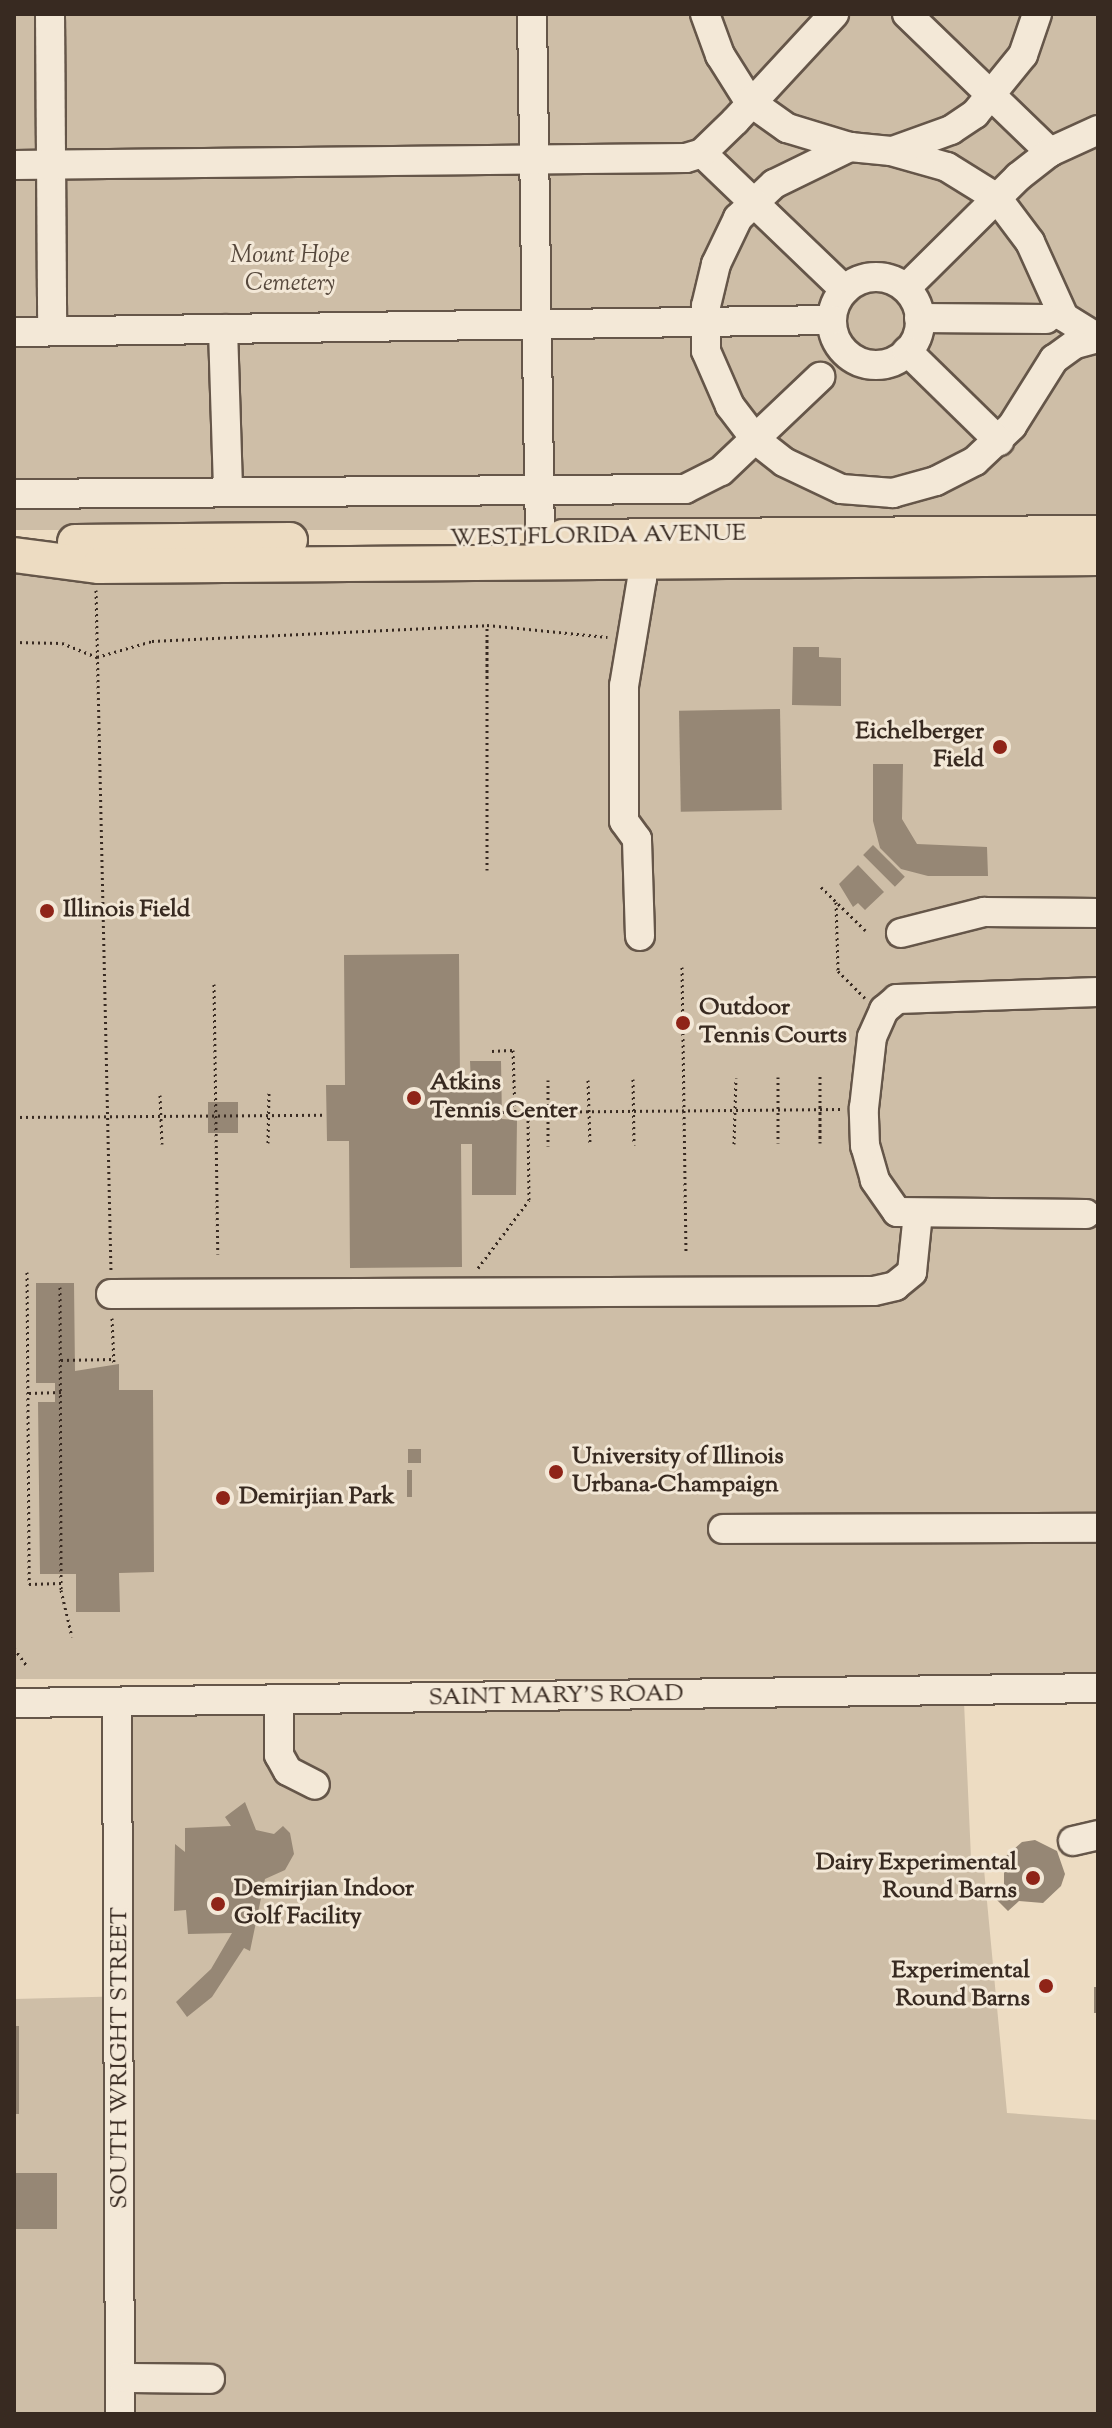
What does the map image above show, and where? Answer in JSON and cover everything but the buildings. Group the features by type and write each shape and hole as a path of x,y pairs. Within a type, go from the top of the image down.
{"main road":[{"name":"WEST FLORIDA AVENUE","path":"97,565 1098,533"},
{"name":"WEST FLORIDA AVENUE","path":"97,565 540,538 642,548 1098,558"},
{"path":"22,555 65,565 97,565"}],"street":[{"path":"50,14 52,331"},
{"path":"532,14 540,538"},
{"path":"705,14 720,55 752,103 796,132 850,147 891,151 947,167 997,198 1030,242 1049,307 1043,372"},
{"path":"14,165 686,158 702,153 834,14"},
{"path":"907,14 1050,152"},
{"path":"891,151 951,130 993,97 1023,55 1037,14"},
{"path":"906,288 997,198 1050,152 1098,130"},
{"path":"850,147 802,168 753,202 726,238 703,324 713,375 756,440 811,479 841,489 893,493 966,467 999,441 1043,372 1067,349 1098,338"},
{"path":"702,153 845,290"},
{"path":"880,277 906,288 919,318 907,351 893,361 864,363 841,348 832,320 845,290 865,278 880,277"},
{"path":"919,318 1049,307 1098,338"},
{"path":"14,332 538,328 832,320"},
{"path":"223,329 228,490"},
{"path":"907,351 999,441"},
{"path":"14,494 228,490 685,489 721,471 820,377"},
{"path":"640,936 637,839 624,821 624,686 642,548"},
{"path":"901,933 984,912 1098,913"},
{"path":"1086,1214 897,1212 887,1202 865,1146 864,1108 872,1037 884,1010 897,999 1098,992"},
{"path":"111,1294 874,1291 895,1286 912,1272 918,1213"},
{"path":"723,1529 1098,1528"},
{"name":"SAINT MARY'S ROAD","path":"14,1703 1098,1688"},
{"path":"279,1700 279,1755 288,1771 315,1785"},
{"name":"SOUTH WRIGHT STREET","path":"117,1702 120,2414"},
{"path":"121,2378 210,2379"}],"path":[{"path":"61,1360 114,1362 97,565"},
{"path":"487,625 487,870"},
{"path":"14,642 62,643 97,657 152,641 487,625 631,640"},
{"path":"821,887 865,930"},
{"path":"836,902 838,971 871,1003"},
{"path":"682,967 686,1251"},
{"path":"214,984 218,1254"},
{"path":"492,1051 513,1050 515,1112"},
{"path":"820,1076 820,1143"},
{"path":"778,1077 778,1143"},
{"path":"734,1144 736,1078"},
{"path":"633,1079 634,1145"},
{"path":"548,1080 548,1146"},
{"path":"588,1080 590,1145"},
{"path":"268,1143 269,1093"},
{"path":"160,1095 162,1144"},
{"path":"502,1112 864,1108"},
{"path":"459,1293 529,1200 528,1111"},
{"path":"14,1117 326,1115"},
{"path":"27,1272 29,1584 61,1583"},
{"path":"60,1287 61,1583 72,1637"},
{"path":"28,1393 61,1392"},
{"path":"14,1648 27,1666"}],"green space":[{"name":"Mount Hope Cemetery","path":"14,14 1098,14 1098,530 14,530"},
{"path":"14,570 1098,570 1098,1679 14,1679"},
{"path":"964,1702 971,1858 983,1859 1007,2113 1098,2120 1098,2414 14,2414 14,1999 131,1996 125,1726 131,1716"}],"place":[{"name":"Eichelberger Field","path":"1000,747"},
{"name":"Illinois Field","path":"47,911"},
{"name":"Outdoor Tennis Courts","path":"683,1023"},
{"name":"Atkins Tennis Center","path":"414,1098"},
{"name":"University of Illinois Urbana-Champaign","path":"556,1472"},
{"name":"Demirjian Park","path":"223,1498"},
{"name":"Dairy Experimental Round Barns","path":"1033,1878"},
{"name":"Demirjian Indoor Golf Facility","path":"218,1904"},
{"name":"Experimental Round Barns","path":"1046,1986"}]}
